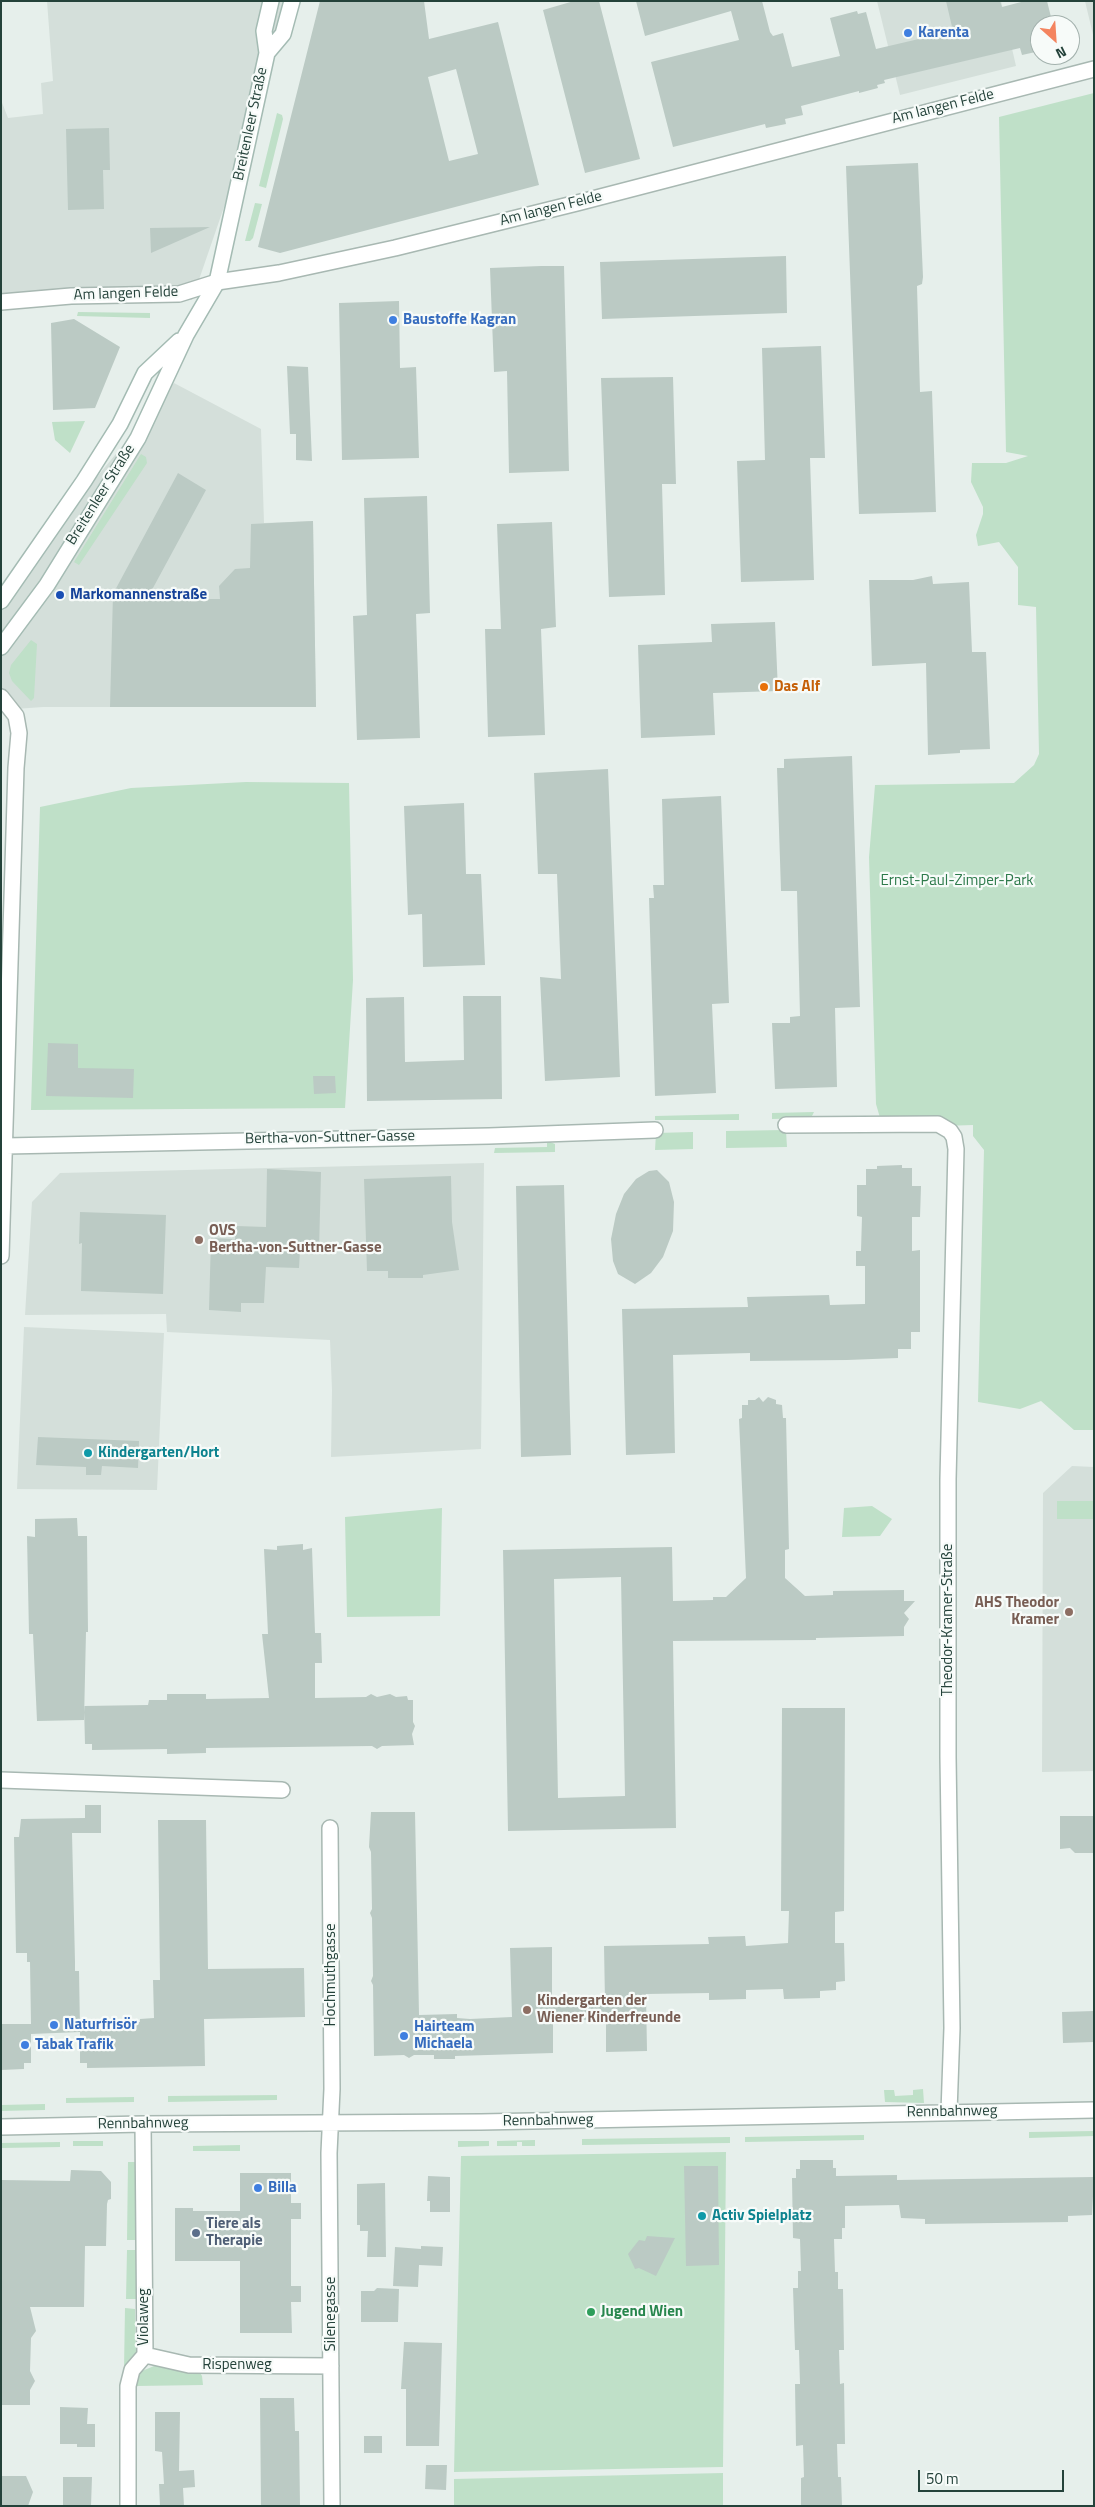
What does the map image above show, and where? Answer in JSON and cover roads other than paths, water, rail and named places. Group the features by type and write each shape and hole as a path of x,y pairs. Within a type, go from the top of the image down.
{"street":[{"name":"Breitenleer Straße","path":"1,647 47,585 138,438 186,334 217,282 267,53 264,31 271,1"},
{"name":"Breitenleer Straße","path":"267,53 283,34 292,1"},
{"name":"Am langen Felde","path":"1,302 71,296 179,294 217,282 279,274 395,248 577,203 1094,68"},
{"name":"Breitenleer Straße","path":"1,601 89,473 120,424 145,373 186,334"},
{"path":"1,697 16,716 19,733 16,768 6,1146 1,1256"},
{"name":"Theodor-Kramer-Straße","path":"786,1125 938,1124 950,1131 954,1137 956,1148 948,1479 948,1757 952,2028 949,2112"},
{"name":"Bertha-von-Suttner-Gasse","path":"6,1146 489,1136 655,1130"},
{"path":"1,1780 282,1790"},
{"name":"Hochmuthgasse","path":"330,1828 331,2123"},
{"name":"Rennbahnweg","path":"1,2127 143,2124 481,2122 1094,2110"},
{"name":"Silenegasse","path":"331,2123 329,2146 332,2506"},
{"name":"Violaweg","path":"128,2506 128,2386 132,2370 145,2355 143,2124"},
{"name":"Rispenweg","path":"145,2355 190,2365 331,2366"}],"place":[{"name":"Karenta","path":"908,33"},
{"name":"Baustoffe Kagran","path":"393,320"},
{"name":"Markomannenstraße","path":"60,595"},
{"name":"Das Alf","path":"764,687"},
{"name":"OVS Bertha-von-Suttner-Gasse","path":"199,1240"},
{"name":"Kindergarten/Hort","path":"88,1453"},
{"name":"AHS Theodor Kramer","path":"1069,1612"},
{"name":"Kindergarten der Wiener Kinderfreunde","path":"527,2010"},
{"name":"Naturfrisör","path":"54,2025"},
{"name":"Hairteam Michaela","path":"404,2036"},
{"name":"Tabak Trafik","path":"25,2045"},
{"name":"Billa","path":"258,2188"},
{"name":"Activ Spielplatz","path":"702,2216"},
{"name":"Tiere als Therapie","path":"196,2233"},
{"name":"Jugend Wien","path":"591,2312"}],"park label":[{"name":"Ernst-Paul-Zimper-Park","path":"957,881"}]}
